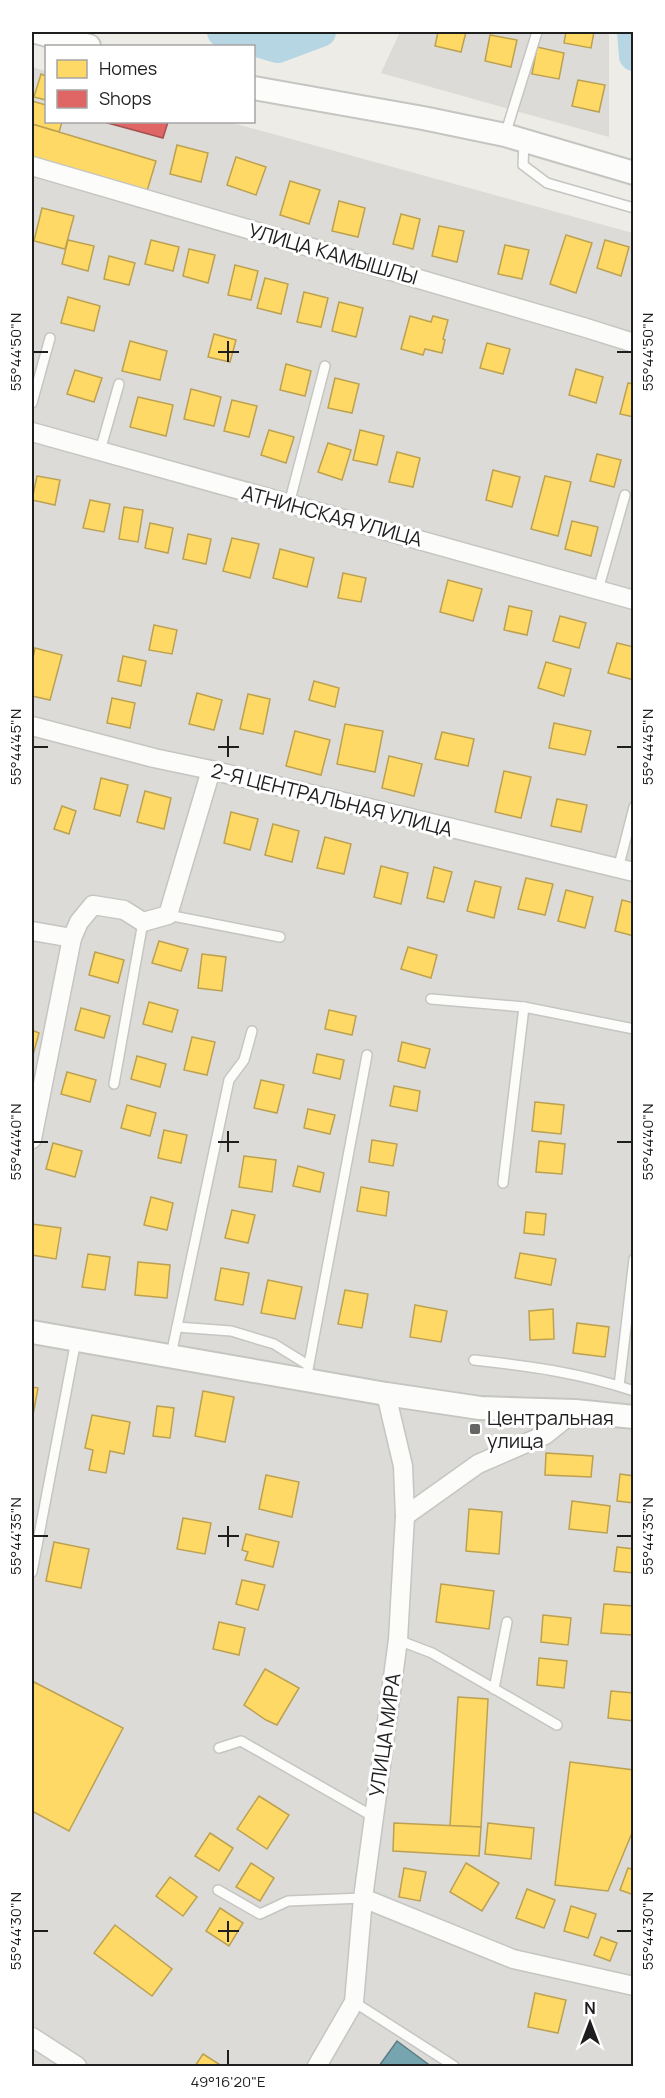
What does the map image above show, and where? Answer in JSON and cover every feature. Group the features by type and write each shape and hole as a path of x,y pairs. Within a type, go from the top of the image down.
{"street":[{"path":"36,32 79,45"},
{"path":"255,87 423,118 515,138 633,173"},
{"name":"УЛИЦА КАМЫШЛЫ","path":"32,166 572,323 633,344"},
{"name":"АТНИНСКАЯ УЛИЦА","path":"32,432 633,600"},
{"name":"2-Я ЦЕНТРАЛЬНАЯ УЛИЦА","path":"32,726 154,758 626,870"},
{"path":"32,1139 72,938 80,922 93,905 124,910 143,922 168,915 211,770"},
{"path":"32,931 72,938"},
{"path":"32,1332 171,1357 307,1372 386,1394 480,1408 576,1412 633,1418"},
{"name":"УЛИЦА МИРА","path":"317,2067 354,2002 363,1898 398,1640 405,1516 403,1466 386,1394"},
{"path":"405,1516 478,1464 545,1435 576,1412"},
{"path":"363,1898 513,1959 633,1986"},
{"path":"32,2037 77,2067"}],"lane":[{"path":"537,32 515,138 523,165 547,183 633,208"},
{"path":"32,403 50,338"},
{"path":"289,504 326,366"},
{"path":"100,451 119,384"},
{"path":"598,590 625,495"},
{"path":"626,870 633,807"},
{"path":"168,915 280,937"},
{"path":"114,1084 143,922"},
{"path":"431,999 524,1007 633,1029"},
{"path":"503,1184 524,1007"},
{"path":"171,1357 229,1080 244,1060 252,1031"},
{"path":"177,1327 231,1331 273,1344 307,1372 367,1055"},
{"path":"619,1386 633,1259"},
{"path":"32,1572 76,1340"},
{"path":"474,1360 550,1369 633,1390"},
{"path":"495,1689 507,1622"},
{"path":"398,1640 432,1653 557,1725"},
{"path":"219,1748 241,1741 374,1817"},
{"path":"218,1890 260,1914 288,1901 363,1898"},
{"path":"354,2002 454,2067"}],"shaded area":[{"path":"400,32 609,32 609,137 381,73"},
{"path":"32,67 45,71 45,123 233,123 633,233 633,2066 32,2066"}],"building: Homes":[{"path":"438,32 466,32 461,52 435,46"},
{"path":"566,32 594,32 591,48 564,43"},
{"path":"490,35 517,40 511,67 485,61"},
{"path":"537,47 564,53 559,79 532,74"},
{"path":"41,74 45,76 45,100 34,97"},
{"path":"578,80 605,85 599,112 572,106"},
{"path":"32,101 45,105 45,123 62,123 59,132 32,124"},
{"path":"32,124 156,161 147,191 32,157"},
{"path":"177,145 208,153 201,182 170,174"},
{"path":"236,157 266,167 256,195 227,185"},
{"path":"290,181 320,190 309,224 280,215"},
{"path":"339,201 365,208 358,237 332,231"},
{"path":"42,208 74,216 65,249 34,241"},
{"path":"401,214 420,219 413,249 393,244"},
{"path":"439,226 464,231 457,262 432,256"},
{"path":"566,235 592,243 576,293 550,284"},
{"path":"68,240 94,246 88,271 62,264"},
{"path":"151,240 179,247 173,271 145,264"},
{"path":"605,240 629,247 621,276 597,268"},
{"path":"505,245 529,250 522,279 498,274"},
{"path":"189,249 215,255 208,283 183,276"},
{"path":"109,256 135,263 129,285 104,279"},
{"path":"235,265 258,271 251,300 228,295"},
{"path":"265,278 288,284 281,314 257,308"},
{"path":"304,292 328,298 321,327 297,322"},
{"path":"68,297 100,306 94,331 61,323"},
{"path":"339,302 363,308 356,337 332,331"},
{"path":"410,316 431,322 433,316 448,320 442,353 425,349 423,355 401,349"},
{"path":"214,334 236,340 230,362 208,357"},
{"path":"130,341 167,351 160,380 122,371"},
{"path":"487,343 510,349 503,374 480,368"},
{"path":"286,364 311,371 305,396 280,390"},
{"path":"576,369 603,377 596,403 569,395"},
{"path":"75,370 102,378 94,402 67,394"},
{"path":"335,378 359,384 352,413 328,408"},
{"path":"628,383 634,384 634,417 620,414"},
{"path":"191,389 221,397 214,426 184,419"},
{"path":"138,397 173,405 166,436 130,427"},
{"path":"232,400 257,406 249,437 224,431"},
{"path":"269,430 294,437 286,463 261,455"},
{"path":"360,430 384,436 377,465 353,460"},
{"path":"328,443 351,450 342,480 318,472"},
{"path":"397,452 420,458 413,487 389,482"},
{"path":"597,454 621,460 614,487 590,481"},
{"path":"493,470 520,477 512,507 486,500"},
{"path":"37,476 60,480 55,505 32,500"},
{"path":"545,476 571,482 558,536 531,529"},
{"path":"90,500 110,504 104,532 83,528"},
{"path":"124,507 143,510 138,542 119,539"},
{"path":"572,521 598,527 591,556 565,549"},
{"path":"150,523 173,528 168,553 145,548"},
{"path":"188,534 211,539 206,564 183,559"},
{"path":"232,538 259,544 250,578 223,571"},
{"path":"280,549 314,558 307,587 273,578"},
{"path":"343,573 366,578 361,602 338,598"},
{"path":"448,580 482,589 473,621 440,612"},
{"path":"509,606 532,611 527,635 504,630"},
{"path":"560,616 586,623 579,648 553,641"},
{"path":"154,625 177,630 172,654 149,650"},
{"path":"617,643 634,647 634,680 608,673"},
{"path":"35,648 62,655 50,700 32,696 32,663"},
{"path":"123,656 146,661 141,686 118,681"},
{"path":"546,662 571,669 564,696 538,688"},
{"path":"314,681 339,688 335,707 309,700"},
{"path":"197,693 222,700 214,730 189,724"},
{"path":"248,694 270,699 263,734 240,729"},
{"path":"112,698 135,703 130,728 107,723"},
{"path":"554,723 591,731 585,755 549,748"},
{"path":"345,724 383,731 375,772 337,764"},
{"path":"295,731 330,740 321,775 286,766"},
{"path":"442,732 474,739 468,766 435,759"},
{"path":"389,756 422,764 414,796 382,788"},
{"path":"504,771 531,777 521,818 495,812"},
{"path":"101,778 128,785 120,816 94,809"},
{"path":"145,791 171,798 164,829 137,822"},
{"path":"557,799 587,805 581,832 551,826"},
{"path":"62,806 76,811 69,834 54,829"},
{"path":"231,812 258,819 250,850 224,843"},
{"path":"273,824 299,831 292,862 265,855"},
{"path":"325,837 351,844 344,874 317,868"},
{"path":"381,866 408,873 401,904 374,897"},
{"path":"434,867 452,872 444,902 427,898"},
{"path":"526,878 553,884 545,915 518,909"},
{"path":"475,881 501,887 494,918 467,911"},
{"path":"566,890 593,897 585,928 558,921"},
{"path":"622,900 634,903 634,936 615,931"},
{"path":"159,941 188,949 181,971 152,963"},
{"path":"408,947 437,955 431,978 401,969"},
{"path":"95,952 124,960 118,983 89,975"},
{"path":"202,954 226,957 222,991 198,988"},
{"path":"149,1002 178,1010 172,1032 143,1024"},
{"path":"81,1008 110,1016 104,1038 75,1030"},
{"path":"329,1010 356,1016 352,1035 325,1029"},
{"path":"32,1030 39,1033 33,1055 32,1055"},
{"path":"192,1037 215,1042 207,1075 184,1070"},
{"path":"402,1042 430,1049 425,1068 398,1061"},
{"path":"317,1054 344,1060 340,1079 313,1073"},
{"path":"137,1056 166,1064 160,1087 131,1079"},
{"path":"67,1072 96,1080 90,1102 61,1094"},
{"path":"261,1080 284,1085 277,1113 254,1108"},
{"path":"394,1086 420,1091 417,1111 390,1106"},
{"path":"535,1102 564,1105 561,1134 532,1131"},
{"path":"127,1105 156,1113 150,1136 121,1128"},
{"path":"308,1109 335,1115 330,1134 304,1128"},
{"path":"164,1130 187,1135 181,1163 158,1158"},
{"path":"372,1140 397,1144 393,1166 369,1162"},
{"path":"539,1141 565,1144 562,1174 536,1172"},
{"path":"53,1143 82,1151 75,1177 46,1169"},
{"path":"244,1156 276,1160 272,1192 239,1187"},
{"path":"298,1166 324,1173 320,1192 293,1186"},
{"path":"361,1187 389,1192 386,1216 357,1211"},
{"path":"151,1197 173,1203 167,1230 144,1225"},
{"path":"232,1210 255,1215 248,1243 225,1238"},
{"path":"526,1212 546,1214 544,1235 524,1233"},
{"path":"32,1224 61,1228 56,1259 32,1255"},
{"path":"520,1253 556,1259 551,1285 515,1278"},
{"path":"88,1254 110,1257 105,1290 82,1287"},
{"path":"138,1262 170,1265 167,1298 135,1295"},
{"path":"221,1268 249,1273 243,1305 215,1300"},
{"path":"268,1280 302,1287 295,1319 261,1313"},
{"path":"345,1290 368,1294 362,1328 338,1324"},
{"path":"415,1305 447,1311 441,1342 410,1337"},
{"path":"553,1309 554,1339 530,1340 529,1311"},
{"path":"577,1323 609,1327 605,1357 573,1353"},
{"path":"32,1387 38,1388 33,1415 32,1415"},
{"path":"203,1391 234,1397 225,1442 195,1436"},
{"path":"157,1406 174,1408 170,1438 153,1436"},
{"path":"92,1415 130,1422 124,1454 110,1451 106,1473 89,1470 93,1450 85,1448"},
{"path":"546,1453 593,1456 591,1477 545,1475"},
{"path":"620,1474 634,1476 634,1503 617,1501"},
{"path":"266,1475 299,1482 292,1517 259,1509"},
{"path":"572,1501 610,1506 607,1533 569,1529"},
{"path":"469,1509 502,1512 499,1554 466,1551"},
{"path":"183,1518 211,1523 205,1554 177,1549"},
{"path":"246,1534 279,1542 273,1567 245,1560 248,1552 242,1550"},
{"path":"54,1542 89,1549 81,1588 46,1581"},
{"path":"617,1547 634,1549 634,1573 614,1571"},
{"path":"242,1580 265,1585 258,1610 236,1604"},
{"path":"441,1584 494,1591 489,1629 436,1622"},
{"path":"604,1604 634,1606 632,1635 601,1633"},
{"path":"543,1615 571,1618 568,1645 541,1642"},
{"path":"219,1622 245,1628 239,1655 213,1649"},
{"path":"539,1658 567,1661 564,1688 537,1685"},
{"path":"265,1669 299,1688 277,1725 244,1705"},
{"path":"34,1682 123,1728 69,1831 32,1811 32,1688"},
{"path":"611,1691 634,1693 634,1721 608,1718"},
{"path":"458,1697 488,1699 481,1827 450,1826"},
{"path":"570,1762 634,1770 634,1828 608,1891 555,1885"},
{"path":"259,1796 289,1815 267,1849 237,1829"},
{"path":"394,1823 481,1827 479,1856 393,1851"},
{"path":"488,1823 534,1828 531,1859 485,1854"},
{"path":"210,1833 233,1848 219,1871 195,1856"},
{"path":"251,1863 274,1878 260,1901 236,1887"},
{"path":"466,1863 499,1883 482,1911 450,1892"},
{"path":"404,1868 426,1872 420,1901 399,1897"},
{"path":"628,1868 634,1870 634,1895 620,1890"},
{"path":"170,1877 197,1897 183,1916 156,1896"},
{"path":"527,1889 555,1900 544,1928 516,1918"},
{"path":"571,1906 596,1914 588,1938 564,1931"},
{"path":"220,1908 243,1923 229,1946 206,1931"},
{"path":"115,1925 172,1969 152,1996 94,1953"},
{"path":"601,1937 617,1943 610,1961 594,1955"},
{"path":"535,1993 566,2000 558,2033 528,2027"},
{"path":"203,2054 222,2066 195,2066"}],"building: Shops":[{"path":"108,123 168,123 163,138"}],"building: Public":[{"path":"397,2041 428,2064 426,2066 379,2066"}],"waterway":[{"path":"222,32 278,48 321,32"},
{"path":"632,32 634,56"}],"place":[{"name":"Центральная улица","path":"475,1429"}]}
